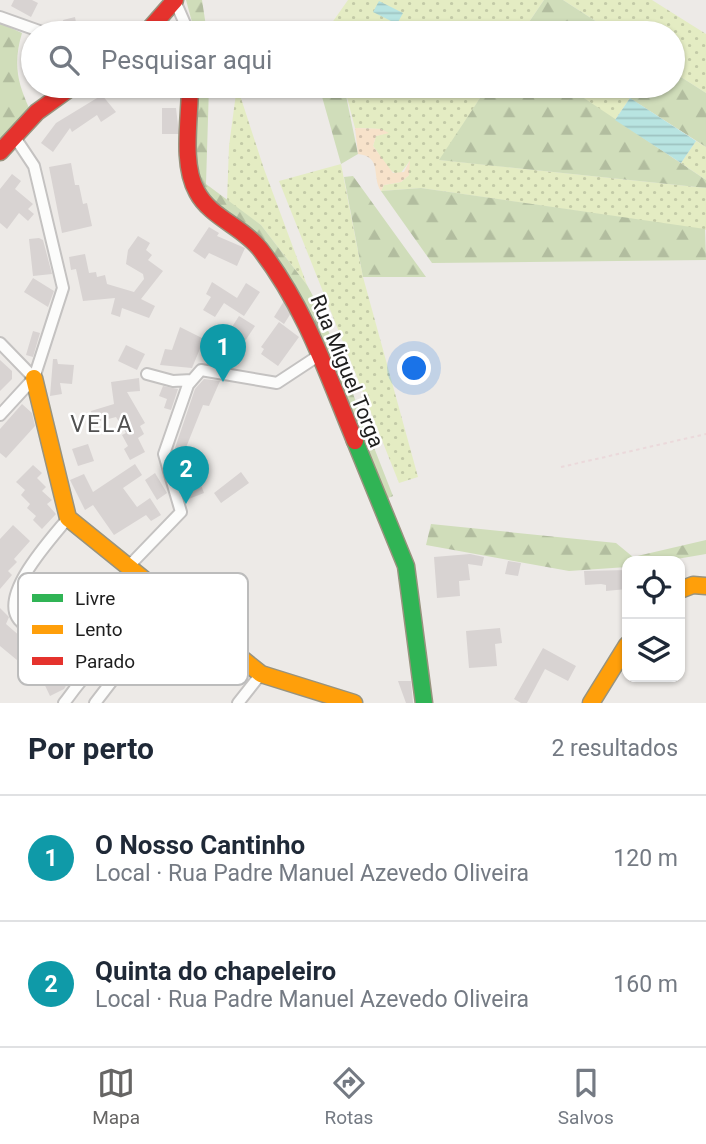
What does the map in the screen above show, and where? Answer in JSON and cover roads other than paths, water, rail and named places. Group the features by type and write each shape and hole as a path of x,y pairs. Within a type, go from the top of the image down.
{"street":[{"path":"160,21 175,0"},
{"path":"175,0 184,21"},
{"path":"0,17 21,24"},
{"path":"0,152 37,112 56,98"},
{"name":"Rua Miguel Torga","path":"190,98 189,159 196,191 206,204 249,234 267,255 293,295 406,566 424,703"},
{"path":"0,415 34,378 63,288 34,166 14,136"},
{"path":"0,343 34,378 68,518 137,573"},
{"path":"128,566 181,512 164,454 192,380 201,370 277,383 318,356"},
{"path":"147,374 173,381 192,380"},
{"path":"27,573 68,518"},
{"path":"685,588 693,584 706,586"},
{"path":"18,585 14,601 18,618"},
{"path":"591,703 622,653"},
{"path":"248,663 261,674 354,703"},
{"path":"239,703 261,674"},
{"path":"64,703 78,685"},
{"path":"95,703 110,685"}],"water":[{"path":"379,1 403,13 399,21 391,21 373,12"},
{"path":"630,98 696,141 681,163 615,120"}],"place":[{"name":"O Nosso Cantinho","path":"223,382"},
{"name":"Quinta do chapeleiro","path":"186,504"}],"district":[{"name":"VELA","path":"102,424"}]}
